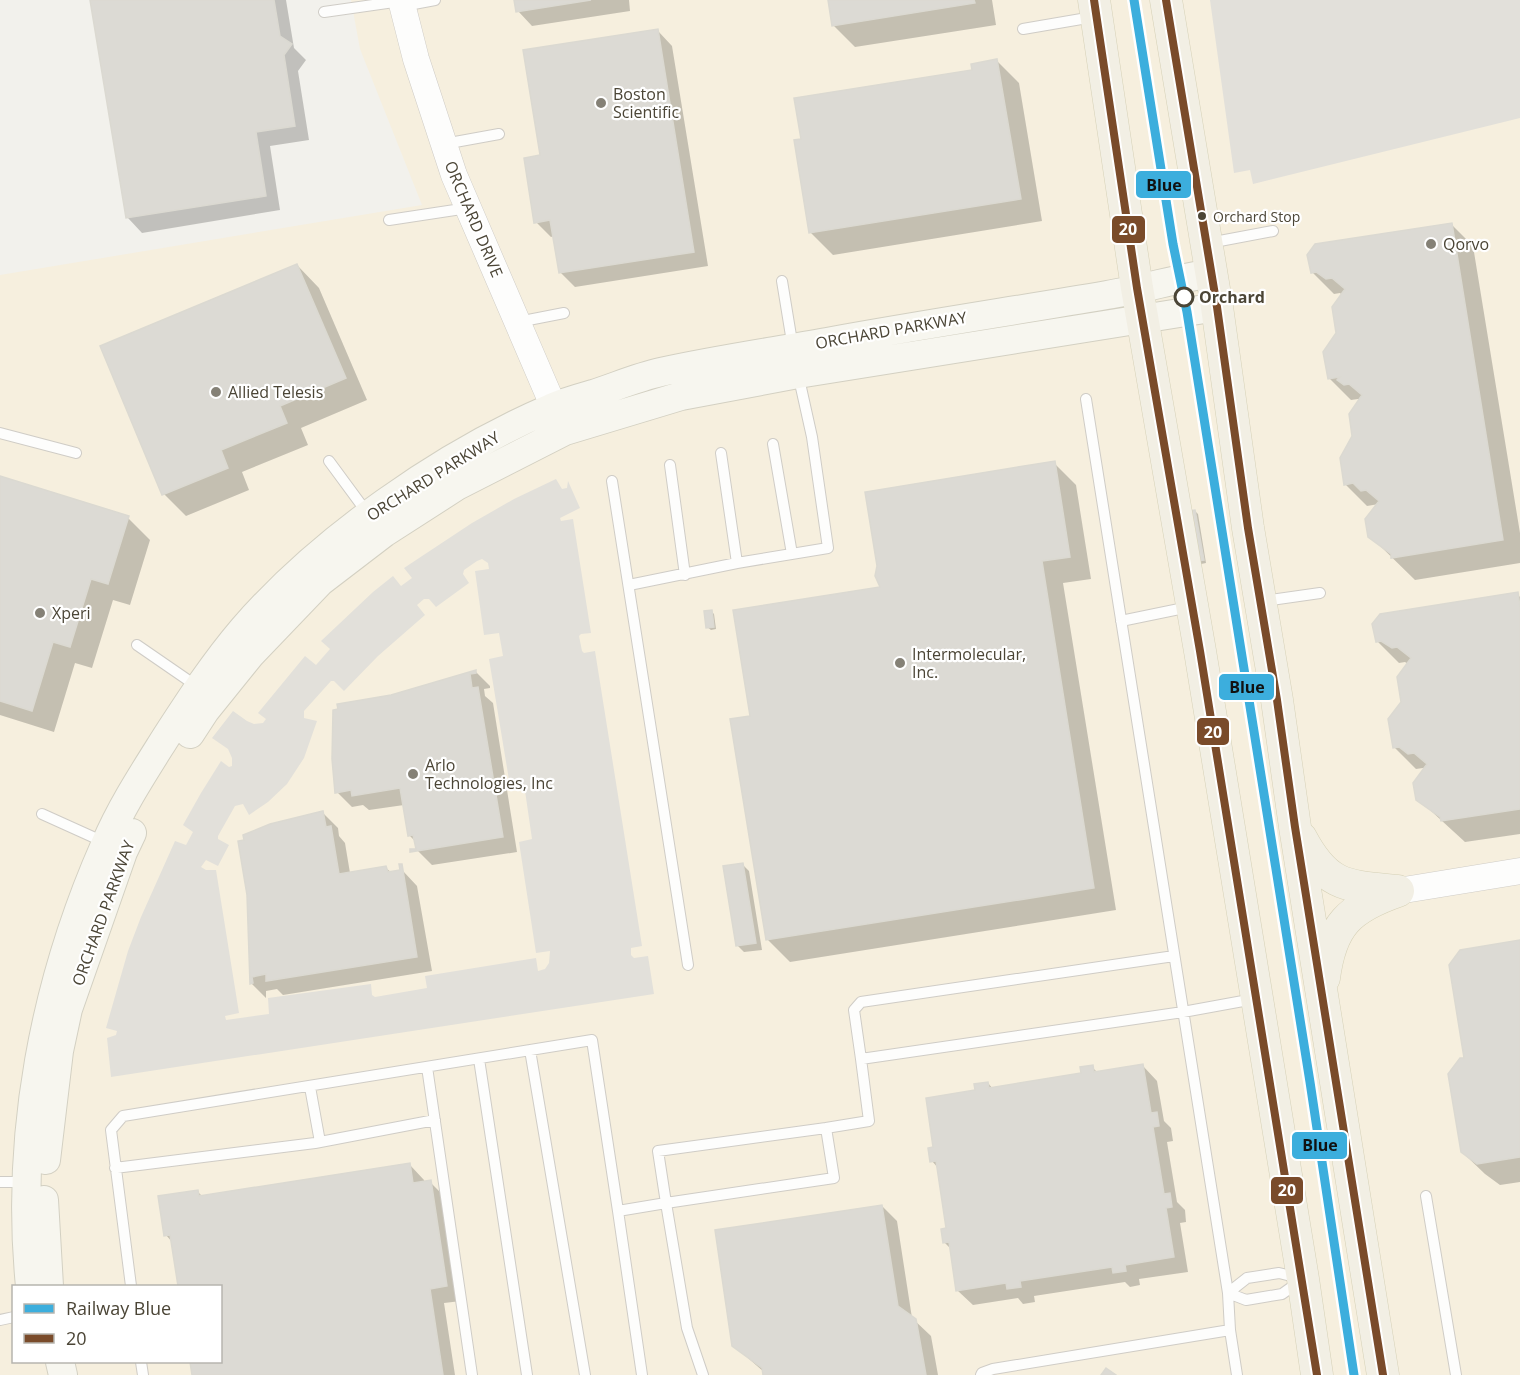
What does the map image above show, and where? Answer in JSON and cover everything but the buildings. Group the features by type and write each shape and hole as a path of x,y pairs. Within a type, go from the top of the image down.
{"main road":[{"path":"1166,0 1217,307 1295,827 1383,1375"},
{"path":"1095,8 1137,288 1257,998 1317,1375"},
{"name":"ORCHARD PARKWAY","path":"795,361 948,320 1137,288 1166,280 1208,258"},
{"name":"ORCHARD PARKWAY","path":"30,1285 23,1183 32,1098 48,1014 72,926 114,847 139,780 201,699 244,628 303,569 376,524 457,486 559,419 657,373 953,348 1217,307"},
{"path":"948,320 953,348"},
{"path":"1295,827 1311,858 1328,876 1342,884 1398,891"},
{"path":"1322,993 1325,969 1338,928 1351,914 1372,900 1398,891"},
{"name":"ORCHARD PARKWAY","path":"23,1183 48,1285"}],"street":[{"name":"ORCHARD DRIVE","path":"402,2 416,59 454,175 559,419"},
{"path":"1398,891 1520,871"}],"lane":[{"path":"324,12 435,0"},
{"path":"1023,29 1095,8"},
{"path":"444,144 499,134"},
{"path":"389,220 468,208"},
{"path":"1208,258 1272,231"},
{"path":"629,585 737,563 828,548 812,437 795,361 782,281"},
{"path":"518,322 564,313"},
{"path":"1086,399 1228,1293 1230,1330 1237,1375"},
{"path":"0,433 76,453"},
{"path":"773,444 792,554"},
{"path":"721,453 737,563"},
{"path":"329,461 376,524"},
{"path":"670,465 685,575"},
{"path":"612,481 687,965"},
{"path":"1261,602 1320,593"},
{"path":"1121,621 1192,607"},
{"path":"136,645 201,699"},
{"path":"42,814 114,847"},
{"path":"703,1375 687,1328 658,1151 868,1121 854,1010 861,1002 1174,956"},
{"path":"861,1059 1183,1012 1257,998"},
{"path":"131,1285 111,1130 123,1116 592,1040 642,1375"},
{"path":"530,1050 585,1375"},
{"path":"479,1059 527,1375"},
{"path":"428,1067 472,1375"},
{"path":"310,1087 320,1142"},
{"path":"115,1168 320,1142 435,1120"},
{"path":"618,1211 834,1178 826,1128"},
{"path":"1426,1196 1456,1375"},
{"path":"1228,1293 1246,1278 1279,1273 1303,1279"},
{"path":"1228,1293 1246,1300 1282,1294 1303,1279"},
{"path":"981,1375 993,1369 1230,1330"}],"shaded area":[{"path":"351,0 1520,0 1520,1375 0,1375 0,275 422,205 360,49"},
{"path":"1210,0 1520,0 1520,118 1253,184 1250,170 1234,173"},
{"path":"556,479 562,489 567,488 568,481 580,508 560,518 561,521 573,519 591,633 579,636 582,651 584,653 595,651 642,946 631,948 631,955 634,958 648,956 654,994 111,1077 107,1038 116,1035 117,1031 106,1028 128,951 141,917 175,841 186,845 193,832 183,825 201,793 221,761 229,767 232,766 232,758 228,749 212,738 233,711 254,724 263,723 266,719 258,713 305,656 316,665 330,649 321,641 373,592 393,576 401,586 412,578 404,568 472,523","holes":["482,559 488,563 489,569 475,571 484,635 499,633 503,656 489,659 510,786 524,784 532,839 519,842 536,953 550,951 549,963 545,969 538,971 536,958 425,976 427,988 375,997 372,995 371,984 268,998 269,1014 226,1020 225,1016 239,1013 216,870 206,870 201,867 206,860 218,866 229,845 218,839 218,836 235,806 243,804 249,815 268,802 287,784 304,758 317,721 304,718 304,711 331,681 334,681 344,691 378,656 425,615 417,605 424,599 429,599 436,607 469,583 463,574 464,570"]}],"rail line":[{"name":"Blue","path":"1134,0 1173,244 1187,312 1310,1082 1354,1375"}],"transit line":[{"name":"20","path":"1094,0 1137,288 1200,651 1317,1375"},
{"name":"20","path":"1166,0 1217,307 1248,528 1383,1375"}],"place":[{"name":"Boston Scientific","path":"601,103"},
{"name":"Orchard Stop","path":"1202,216"},
{"name":"Qorvo","path":"1431,244"},
{"name":"Orchard","path":"1184,297"},
{"name":"Allied Telesis","path":"216,392"},
{"name":"Xperi","path":"40,613"},
{"name":"Intermolecular, Inc.","path":"900,663"},
{"name":"Arlo Technologies, Inc","path":"413,774"}]}
